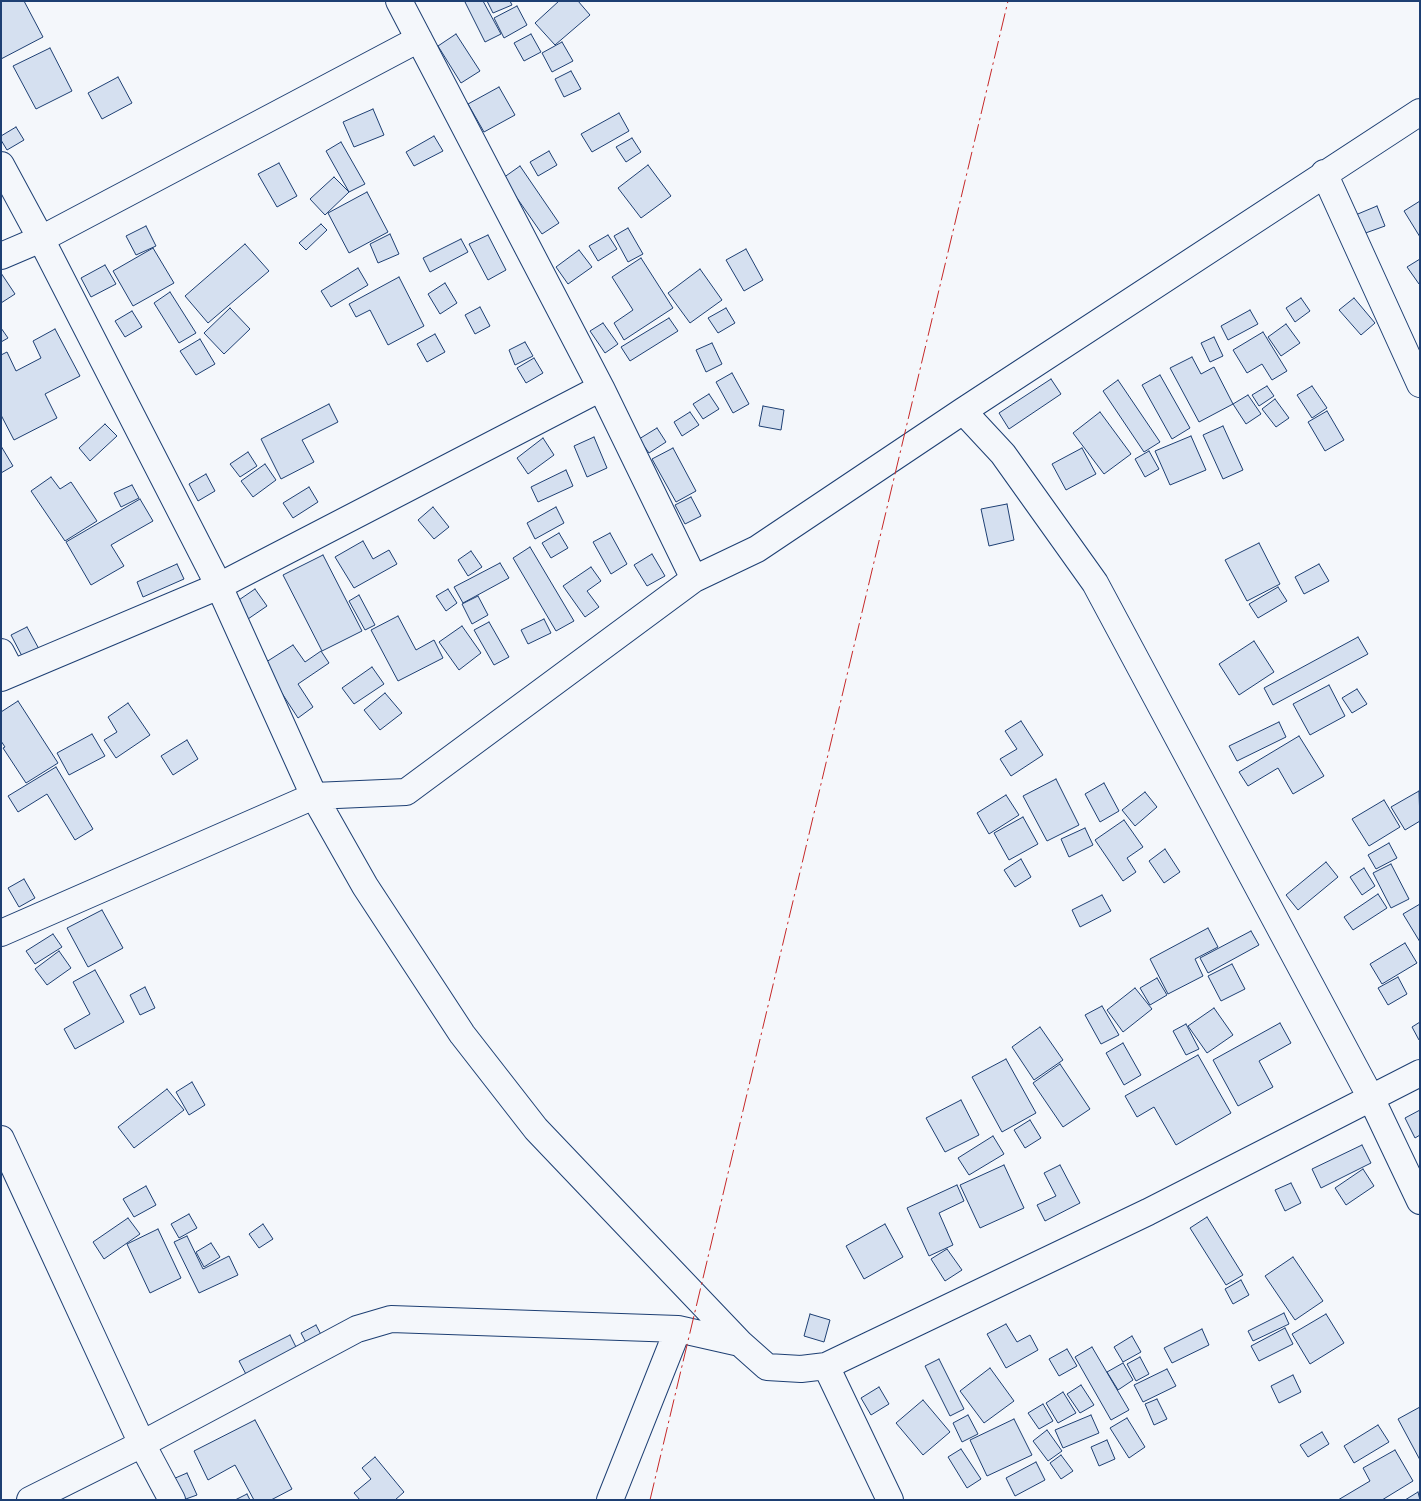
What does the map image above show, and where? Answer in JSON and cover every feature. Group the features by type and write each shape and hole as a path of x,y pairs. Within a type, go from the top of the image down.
{"street":[{"path":"399,1 600,388 694,579"},
{"path":"1,256 41,238 419,39"},
{"path":"1,933 314,796 406,792 694,579 757,549 963,411 1420,112"},
{"path":"1,165 41,238 219,586 314,796 365,886 462,1034 536,1129 740,1343 767,1367 801,1369 826,1366 1148,1212 1420,1073"},
{"path":"1324,174 1420,384"},
{"path":"5,667 219,586 600,388"},
{"path":"963,411 1002,454 1095,583 1371,1098 1420,1201"},
{"path":"1,1139 142,1444 172,1500"},
{"path":"30,1500 142,1444 357,1329 391,1319 678,1329 740,1343"},
{"path":"610,1500 678,1329"},
{"path":"826,1366 890,1500"}],"building":[{"path":"1,1 24,1 43,37 1,59"},
{"path":"483,1 501,34 485,42 465,2"},
{"path":"487,1 510,1 512,5 493,13"},
{"path":"559,1 578,1 590,15 555,45 535,23"},
{"path":"517,6 527,25 504,38 494,18"},
{"path":"456,34 480,71 461,83 438,46"},
{"path":"531,34 541,52 524,61 514,43"},
{"path":"562,42 573,61 552,72 542,53"},
{"path":"50,48 72,91 36,109 13,66"},
{"path":"571,71 581,89 564,97 555,79"},
{"path":"118,77 132,103 102,119 88,93"},
{"path":"499,87 515,115 484,132 468,104"},
{"path":"373,109 384,135 354,147 343,122"},
{"path":"619,113 629,131 592,152 581,134"},
{"path":"16,127 24,140 7,150 1,140 1,136"},
{"path":"434,136 443,151 414,166 406,152"},
{"path":"632,138 641,152 626,162 616,147"},
{"path":"341,142 365,184 349,192 326,151"},
{"path":"549,151 557,165 538,176 530,162"},
{"path":"279,163 297,196 277,207 258,174"},
{"path":"648,165 671,196 641,218 618,188"},
{"path":"520,166 559,223 542,234 503,178"},
{"path":"334,177 349,192 325,215 310,199"},
{"path":"367,192 388,232 349,253 328,213"},
{"path":"1420,201 1420,237 1404,211"},
{"path":"1377,206 1385,226 1360,235 1353,216"},
{"path":"321,224 327,230 306,250 299,243"},
{"path":"146,226 156,246 136,255 126,236"},
{"path":"628,228 643,254 628,262 614,236"},
{"path":"390,234 399,254 378,263 370,244"},
{"path":"488,235 506,270 488,280 469,244"},
{"path":"608,235 617,249 598,261 589,246"},
{"path":"461,239 468,252 430,272 423,258"},
{"path":"245,244 269,271 208,323 185,296"},
{"path":"153,248 174,283 133,306 113,271"},
{"path":"746,249 763,280 744,291 726,260"},
{"path":"579,250 592,267 568,284 556,267"},
{"path":"641,258 673,308 624,340 614,323 633,310 612,277"},
{"path":"1420,259 1420,283 1419,284 1407,267"},
{"path":"105,265 116,284 91,297 81,278"},
{"path":"358,268 368,285 331,307 321,291"},
{"path":"700,269 722,300 690,323 668,293"},
{"path":"1,273 15,294 1,303"},
{"path":"399,277 424,326 388,345 370,310 356,317 349,304"},
{"path":"445,283 457,303 440,314 428,294"},
{"path":"170,292 196,333 179,343 154,303"},
{"path":"1301,298 1310,311 1295,322 1286,308"},
{"path":"1354,298 1375,323 1361,335 1339,310"},
{"path":"480,307 490,326 475,334 465,315"},
{"path":"230,308 250,329 224,354 204,333"},
{"path":"726,308 735,323 718,333 708,318"},
{"path":"1250,310 1258,324 1228,340 1221,326"},
{"path":"132,311 142,327 125,337 115,321"},
{"path":"669,318 678,331 630,361 621,347"},
{"path":"603,323 618,344 605,353 590,331"},
{"path":"1286,324 1300,343 1281,356 1268,337"},
{"path":"1,328 8,338 1,342"},
{"path":"55,329 80,376 45,394 57,418 14,440 1,415 1,355 7,352 16,371 41,358 33,341"},
{"path":"1263,332 1287,371 1272,380 1262,364 1247,373 1233,350"},
{"path":"435,334 445,352 427,362 417,344"},
{"path":"1214,337 1223,356 1210,362 1201,343"},
{"path":"200,339 215,364 196,375 180,351"},
{"path":"525,342 533,356 515,365 509,350"},
{"path":"712,343 722,364 706,372 696,350"},
{"path":"1192,357 1201,374 1214,367 1233,404 1199,422 1170,368"},
{"path":"534,358 543,373 526,383 517,368"},
{"path":"732,373 749,404 733,413 716,382"},
{"path":"1160,375 1190,428 1172,439 1142,385"},
{"path":"1051,379 1061,394 1009,429 999,413"},
{"path":"1118,380 1160,442 1144,452 1103,391"},
{"path":"1267,386 1274,396 1259,406 1252,395"},
{"path":"1312,386 1327,408 1312,418 1297,395"},
{"path":"709,394 719,409 703,419 693,404"},
{"path":"1248,395 1261,414 1246,424 1233,404"},
{"path":"1275,399 1289,418 1276,427 1262,409"},
{"path":"329,404 338,422 302,440 314,462 281,479 261,439"},
{"path":"763,406 784,410 781,430 759,426"},
{"path":"1327,411 1344,440 1325,451 1308,422"},
{"path":"690,412 699,425 682,436 674,422"},
{"path":"1100,412 1131,454 1104,474 1073,433"},
{"path":"105,424 117,436 90,461 79,448"},
{"path":"1223,426 1243,470 1223,479 1203,435"},
{"path":"657,428 666,442 649,453 639,439"},
{"path":"1191,436 1206,470 1170,485 1155,451"},
{"path":"594,437 607,468 587,477 574,446"},
{"path":"543,438 554,455 528,474 517,458"},
{"path":"1,446 13,466 1,473"},
{"path":"673,448 696,491 676,502 652,459"},
{"path":"1082,448 1096,474 1066,490 1052,464"},
{"path":"1149,451 1159,469 1145,477 1135,459"},
{"path":"248,452 257,466 240,477 230,464"},
{"path":"265,464 276,480 253,497 241,481"},
{"path":"566,470 573,486 538,502 531,487"},
{"path":"206,474 215,491 198,501 189,484"},
{"path":"51,477 60,489 71,482 97,521 65,541 31,491"},
{"path":"132,485 139,498 121,507 114,493"},
{"path":"309,487 318,502 293,518 283,503"},
{"path":"691,497 701,516 685,524 675,505"},
{"path":"140,499 153,521 111,545 124,566 91,585 66,542"},
{"path":"1007,504 1014,540 989,546 981,509"},
{"path":"433,507 449,527 434,539 418,520"},
{"path":"556,507 564,523 535,539 527,523"},
{"path":"559,533 568,548 551,558 542,543"},
{"path":"610,533 627,564 611,574 593,542"},
{"path":"363,541 373,559 389,550 397,564 354,588 335,557"},
{"path":"1259,543 1280,584 1247,601 1225,560"},
{"path":"530,547 574,621 556,631 513,558"},
{"path":"471,551 482,567 468,576 458,560"},
{"path":"652,554 665,576 647,586 634,565"},
{"path":"323,555 362,631 322,651 283,575"},
{"path":"500,563 509,578 463,603 454,587"},
{"path":"177,564 184,579 143,597 137,582"},
{"path":"1319,564 1329,581 1304,594 1295,577"},
{"path":"591,567 601,581 587,591 599,607 585,617 563,586"},
{"path":"1278,587 1287,601 1258,618 1249,604"},
{"path":"255,589 267,606 248,619 236,602"},
{"path":"448,589 457,603 446,611 436,596"},
{"path":"359,595 375,625 365,630 349,601"},
{"path":"478,596 488,615 472,624 462,604"},
{"path":"398,616 416,650 434,640 443,658 398,681 371,630"},
{"path":"544,619 551,633 528,644 521,630"},
{"path":"489,622 509,657 494,665 474,630"},
{"path":"462,626 481,653 459,670 439,642"},
{"path":"27,627 39,649 23,658 11,635"},
{"path":"1358,637 1368,654 1273,705 1264,688"},
{"path":"1254,641 1274,672 1239,695 1219,664"},
{"path":"293,645 305,662 321,651 329,663 298,684 313,707 298,718 263,664"},
{"path":"372,667 384,684 354,704 342,688"},
{"path":"1329,685 1345,716 1310,735 1293,704"},
{"path":"1357,689 1367,704 1352,713 1342,698"},
{"path":"385,693 402,713 380,730 364,710"},
{"path":"18,701 58,763 26,783 3,748 5,747 1,741 1,712"},
{"path":"128,703 150,735 116,758 104,740 117,732 108,717"},
{"path":"1021,721 1043,755 1011,776 1000,759 1017,749 1005,731"},
{"path":"1279,722 1286,737 1237,761 1229,746"},
{"path":"92,734 105,756 69,775 57,753"},
{"path":"1299,736 1324,776 1293,794 1278,768 1248,786 1239,772"},
{"path":"187,740 198,759 173,775 161,756"},
{"path":"56,767 93,829 75,840 47,794 18,812 8,796"},
{"path":"1056,779 1079,825 1047,841 1023,796"},
{"path":"1104,783 1119,811 1100,822 1085,794"},
{"path":"1419,791 1420,821 1405,830 1391,807"},
{"path":"1145,792 1157,807 1135,826 1122,810"},
{"path":"1006,795 1019,815 989,834 977,813"},
{"path":"1384,800 1400,827 1369,846 1352,819"},
{"path":"1023,817 1038,844 1009,860 994,833"},
{"path":"1124,820 1143,847 1127,858 1136,872 1123,881 1095,840"},
{"path":"1085,828 1093,845 1069,857 1061,839"},
{"path":"1389,843 1397,858 1376,869 1368,855"},
{"path":"1165,849 1180,872 1164,883 1149,861"},
{"path":"1021,859 1031,877 1015,887 1004,870"},
{"path":"1326,862 1338,877 1298,910 1286,895"},
{"path":"1391,864 1409,899 1391,908 1373,873"},
{"path":"1364,868 1375,886 1362,895 1350,877"},
{"path":"24,879 35,898 19,907 8,888"},
{"path":"1378,894 1387,908 1353,930 1344,917"},
{"path":"1102,895 1111,911 1080,927 1072,910"},
{"path":"1420,904 1420,942 1403,914"},
{"path":"102,910 123,948 88,967 67,928"},
{"path":"1208,928 1218,947 1195,959 1203,976 1168,994 1150,959"},
{"path":"1251,931 1259,945 1208,973 1200,958"},
{"path":"53,934 62,947 35,964 26,951"},
{"path":"1405,943 1417,963 1382,984 1370,964"},
{"path":"59,951 71,968 47,985 35,969"},
{"path":"1232,964 1245,989 1221,1001 1208,976"},
{"path":"95,970 124,1022 75,1049 64,1029 90,1014 73,982"},
{"path":"1398,977 1407,994 1388,1005 1378,988"},
{"path":"1157,978 1167,995 1150,1005 1140,988"},
{"path":"145,987 155,1008 140,1015 130,995"},
{"path":"1135,988 1152,1009 1123,1032 1107,1010"},
{"path":"1102,1006 1119,1035 1101,1044 1085,1015"},
{"path":"1214,1008 1233,1035 1207,1053 1188,1026"},
{"path":"1420,1022 1420,1040 1419,1040 1412,1027"},
{"path":"1280,1023 1291,1043 1259,1061 1273,1087 1238,1106 1213,1060"},
{"path":"1186,1024 1199,1049 1186,1055 1173,1031"},
{"path":"1040,1027 1063,1060 1034,1080 1012,1047"},
{"path":"1123,1043 1141,1075 1124,1085 1106,1053"},
{"path":"1198,1055 1231,1113 1176,1145 1154,1107 1137,1117 1125,1096"},
{"path":"1006,1059 1036,1113 1002,1132 972,1077"},
{"path":"1060,1064 1090,1109 1063,1127 1033,1083"},
{"path":"192,1082 205,1105 189,1115 176,1092"},
{"path":"167,1089 184,1110 134,1148 118,1127"},
{"path":"961,1100 979,1135 945,1152 926,1118"},
{"path":"1420,1110 1420,1135 1415,1138 1405,1118"},
{"path":"1030,1120 1041,1138 1025,1148 1014,1130"},
{"path":"993,1136 1004,1154 969,1175 958,1158"},
{"path":"1362,1145 1371,1163 1321,1188 1312,1169"},
{"path":"1004,1165 1024,1208 980,1228 960,1185"},
{"path":"1060,1165 1080,1203 1045,1221 1037,1205 1056,1196 1044,1173"},
{"path":"1363,1169 1374,1186 1346,1205 1335,1188"},
{"path":"1291,1183 1301,1203 1285,1211 1275,1190"},
{"path":"957,1185 964,1201 939,1213 953,1245 929,1256 907,1208"},
{"path":"146,1186 156,1205 134,1217 123,1199"},
{"path":"189,1214 197,1228 179,1238 171,1224"},
{"path":"1207,1217 1243,1275 1226,1285 1190,1228"},
{"path":"128,1218 140,1234 104,1259 93,1242"},
{"path":"263,1224 273,1239 259,1248 249,1234"},
{"path":"885,1224 903,1257 864,1279 846,1246"},
{"path":"158,1229 181,1278 150,1293 127,1244"},
{"path":"187,1236 203,1269 229,1256 238,1275 199,1293 174,1242"},
{"path":"211,1243 220,1257 204,1267 196,1252"},
{"path":"947,1249 962,1270 945,1281 931,1259"},
{"path":"1293,1257 1323,1301 1295,1320 1265,1276"},
{"path":"1241,1280 1249,1295 1233,1304 1225,1289"},
{"path":"1284,1313 1289,1324 1253,1341 1248,1331"},
{"path":"810,1314 830,1320 824,1342 804,1336"},
{"path":"1326,1314 1344,1343 1310,1364 1292,1334"},
{"path":"1006,1324 1017,1342 1030,1335 1038,1350 1006,1368 987,1334"},
{"path":"316,1325 326,1344 311,1352 301,1333"},
{"path":"1285,1328 1293,1344 1259,1361 1251,1346"},
{"path":"1202,1329 1209,1345 1172,1363 1164,1348"},
{"path":"290,1335 299,1353 248,1378 239,1361"},
{"path":"1132,1336 1141,1352 1123,1362 1114,1347"},
{"path":"1092,1347 1129,1410 1111,1420 1075,1357"},
{"path":"1067,1349 1077,1366 1059,1376 1049,1359"},
{"path":"1140,1357 1149,1374 1136,1381 1127,1364"},
{"path":"939,1359 964,1409 950,1416 925,1366"},
{"path":"1123,1363 1133,1380 1118,1390 1107,1372"},
{"path":"990,1368 1014,1401 984,1423 960,1391"},
{"path":"1167,1369 1176,1386 1143,1402 1134,1385"},
{"path":"1293,1375 1301,1392 1279,1403 1271,1386"},
{"path":"1081,1385 1094,1405 1080,1413 1067,1394"},
{"path":"879,1387 889,1404 871,1415 861,1398"},
{"path":"1063,1392 1076,1413 1058,1423 1046,1403"},
{"path":"1157,1399 1167,1419 1154,1425 1145,1404"},
{"path":"923,1400 950,1432 923,1455 896,1423"},
{"path":"1043,1404 1053,1421 1039,1429 1028,1413"},
{"path":"1420,1407 1420,1460 1398,1419"},
{"path":"968,1415 978,1434 962,1442 953,1423"},
{"path":"1091,1415 1099,1433 1063,1448 1055,1430"},
{"path":"1127,1418 1145,1447 1129,1458 1110,1428"},
{"path":"1014,1419 1032,1455 987,1476 970,1440"},
{"path":"255,1420 292,1489 271,1500 254,1500 235,1465 208,1480 194,1451"},
{"path":"1378,1425 1389,1442 1354,1463 1344,1446"},
{"path":"1047,1430 1062,1451 1048,1461 1033,1441"},
{"path":"1322,1432 1329,1444 1308,1457 1300,1445"},
{"path":"1107,1440 1115,1459 1099,1466 1091,1447"},
{"path":"961,1449 981,1479 967,1488 948,1457"},
{"path":"1395,1450 1413,1481 1382,1500 1338,1500 1370,1481 1363,1468"},
{"path":"1061,1455 1073,1471 1061,1479 1050,1463"},
{"path":"375,1457 404,1492 395,1500 360,1500 354,1493 371,1479 362,1468"},
{"path":"1036,1462 1045,1480 1015,1496 1006,1478"},
{"path":"187,1473 197,1495 183,1500 173,1479"},
{"path":"1418,1492 1420,1500 1405,1500"},
{"path":"247,1494 250,1500 235,1500"}],"power":[{"path":"650,1500 1008,1"}]}
